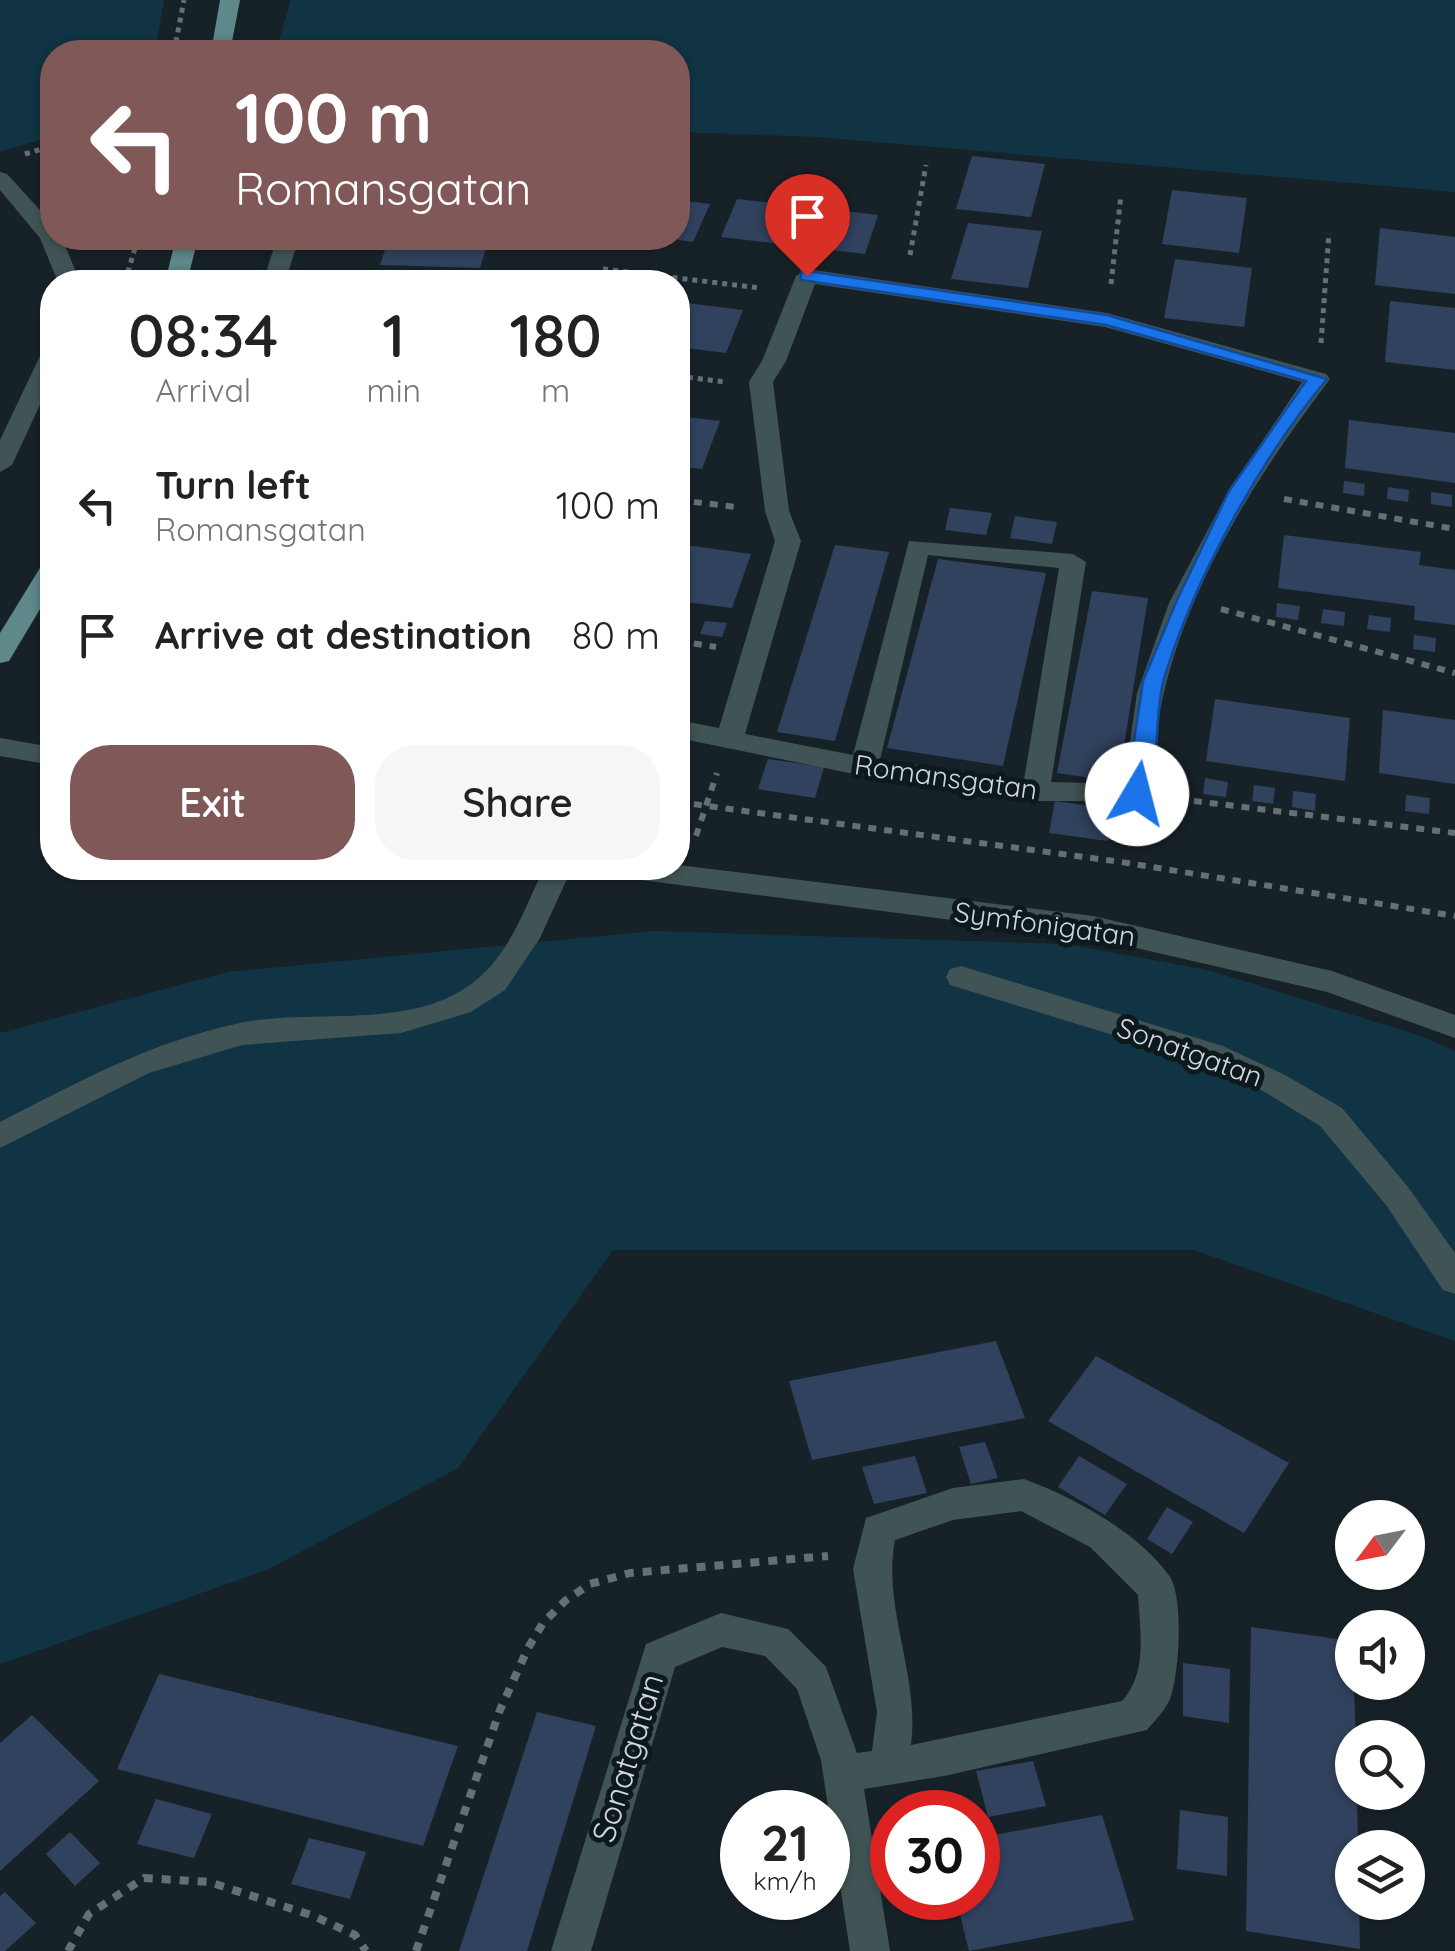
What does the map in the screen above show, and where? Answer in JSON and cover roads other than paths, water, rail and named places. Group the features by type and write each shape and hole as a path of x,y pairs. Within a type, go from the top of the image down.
{"main road":[{"path":"223,40 230,0"},
{"path":"0,655 40,589"}],"street":[{"path":"0,178 40,218"},
{"name":"Romansgatan","path":"690,731 864,767 1036,791 1137,794 1154,681 1186,600 1238,491 1305,392 1318,379 1107,320 807,276 774,361 761,382 777,510 788,541 730,738"},
{"path":"0,466 40,381"},
{"path":"864,767 918,546 1074,562 1036,791"},
{"path":"0,746 40,754"},
{"name":"Symfonigatan","path":"690,876 856,900 1094,926 1332,982 1455,1027"},
{"path":"0,1136 138,1064 242,1034 401,1022 460,1004 494,982 525,938 552,880"},
{"name":"Sonatgatan","path":"961,977 1212,1054 1274,1083 1331,1117 1397,1196 1455,1280"},
{"path":"843,1774 889,1766 1132,1717 1153,1694 1160,1646 1156,1588 1103,1536 1024,1495 953,1504 879,1529 871,1569 896,1712 889,1766"},
{"name":"Sonatgatan","path":"571,1951 604,1829 660,1656 721,1630 775,1641 812,1678 843,1774 870,1951"}]}
